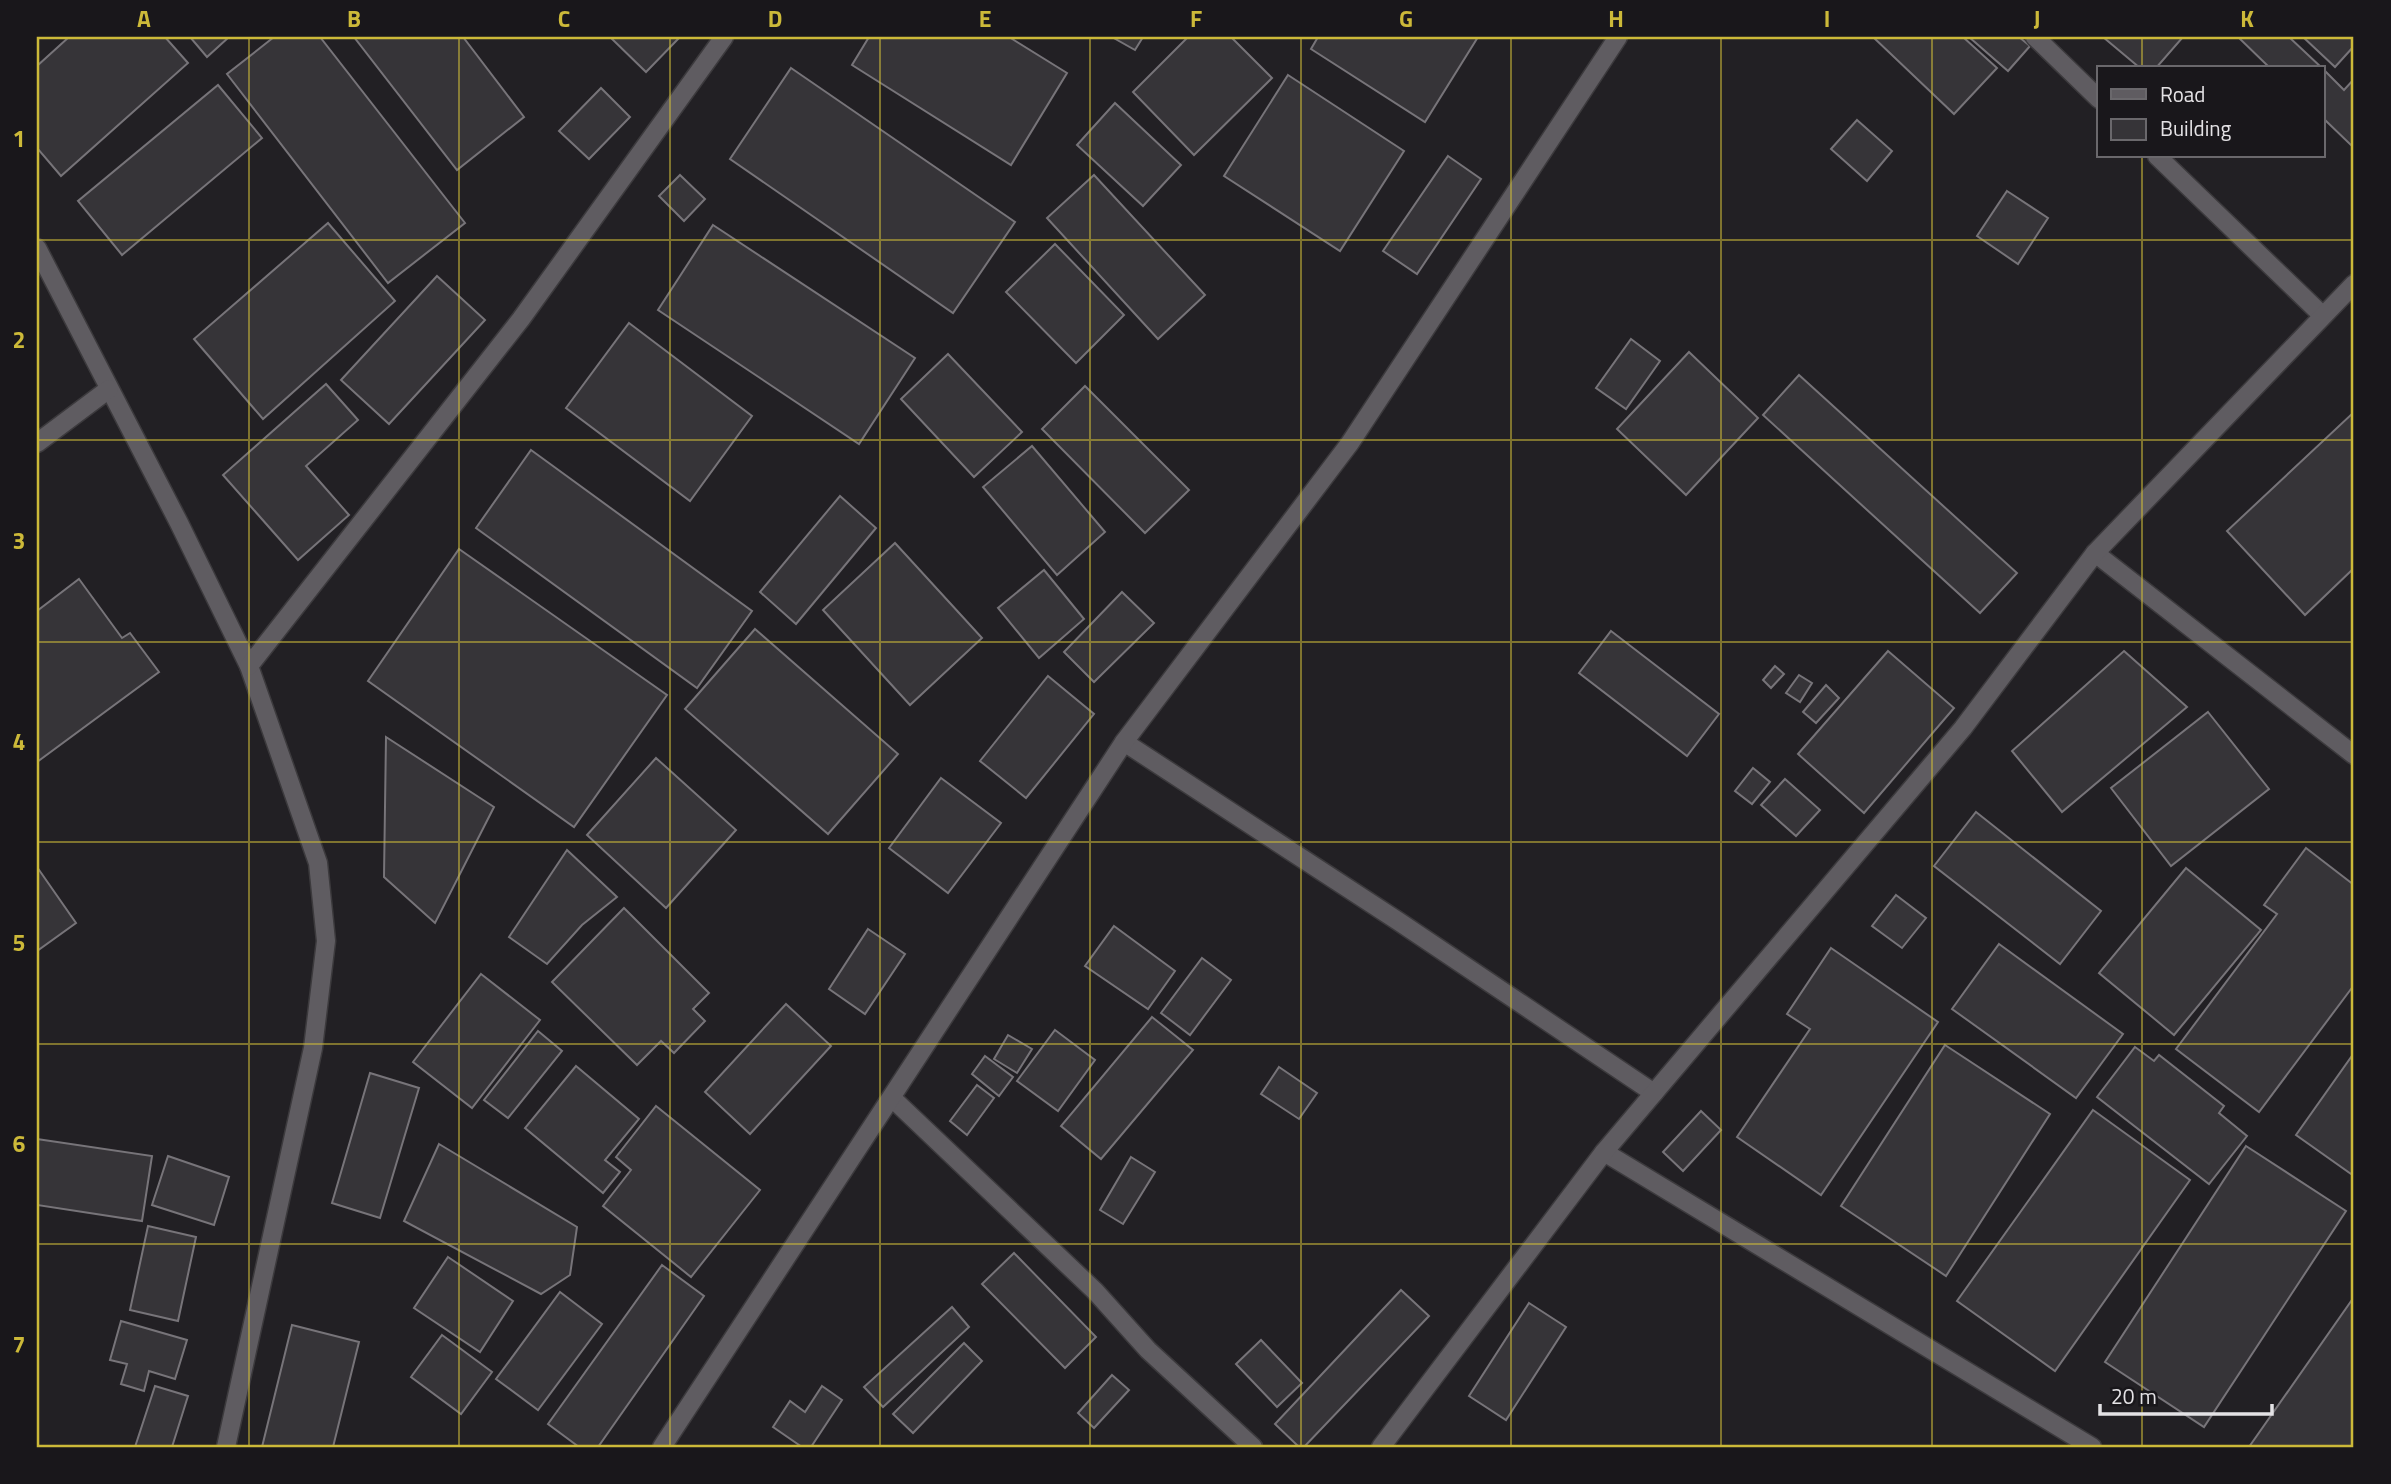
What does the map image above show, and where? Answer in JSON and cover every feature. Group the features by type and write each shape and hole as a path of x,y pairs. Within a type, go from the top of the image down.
{"street":[{"path":"249,666 521,319 724,37"},
{"path":"662,1447 1124,742 1350,443 1618,37"},
{"path":"2035,37 2097,97"},
{"path":"2159,158 2322,315"},
{"path":"37,248 179,523 249,666 318,863 326,941 313,1048 226,1447"},
{"path":"1381,1447 1604,1152 1963,728 2095,553 2354,284"},
{"path":"37,443 109,389"},
{"path":"2095,553 2354,755"},
{"path":"1124,742 1409,928 1654,1093"},
{"path":"892,1098 1095,1291 1149,1350 1253,1447"},
{"path":"1604,1152 2092,1447"}],"building":[{"path":"69,37 165,37 188,63 61,176 37,148 37,66"},
{"path":"190,37 229,37 207,57"},
{"path":"274,37 320,37 465,223 388,283 227,74"},
{"path":"354,37 463,37 524,117 457,170"},
{"path":"610,37 680,37 646,72"},
{"path":"869,37 1009,37 1067,73 1011,165 852,65"},
{"path":"1112,37 1143,37 1135,50"},
{"path":"1188,37 1231,37 1272,78 1194,155 1133,92"},
{"path":"1318,37 1478,37 1425,122 1311,49"},
{"path":"1873,37 1963,37 1997,68 1954,114"},
{"path":"1969,37 2019,37 2030,46 2008,71"},
{"path":"2103,37 2183,37 2158,66 2138,66"},
{"path":"2238,37 2289,37 2320,66 2268,66"},
{"path":"2303,37 2352,37 2354,46 2335,67"},
{"path":"791,68 1015,222 953,313 730,159"},
{"path":"2324,70 2344,90 2354,79 2354,148 2324,119"},
{"path":"1288,75 1404,151 1340,251 1224,176"},
{"path":"218,85 262,138 122,255 78,201"},
{"path":"601,88 630,117 589,159 559,131"},
{"path":"1115,103 1181,165 1143,206 1077,145"},
{"path":"1857,120 1892,151 1867,181 1831,149"},
{"path":"1448,156 1481,179 1417,274 1383,251"},
{"path":"680,175 705,199 684,221 659,196"},
{"path":"1094,175 1205,295 1158,339 1047,218"},
{"path":"2007,191 2048,218 2018,264 1977,236"},
{"path":"328,223 395,301 263,419 194,339"},
{"path":"713,225 915,358 859,444 658,310"},
{"path":"1055,244 1124,315 1076,363 1006,292"},
{"path":"437,276 485,320 389,424 341,380"},
{"path":"629,323 752,416 690,501 566,408"},
{"path":"1631,339 1660,361 1626,409 1596,388"},
{"path":"1689,352 1758,418 1686,495 1617,429"},
{"path":"948,354 1022,432 974,477 901,399"},
{"path":"1799,375 2017,573 1980,613 1763,415"},
{"path":"326,384 358,420 306,466 349,515 298,560 223,475"},
{"path":"1085,386 1189,490 1145,533 1042,429"},
{"path":"2354,412 2354,568 2305,615 2227,531"},
{"path":"1032,446 1105,532 1057,575 983,487"},
{"path":"531,450 752,611 697,688 476,528"},
{"path":"840,496 876,528 796,624 760,592"},
{"path":"895,543 982,638 910,705 823,610"},
{"path":"459,549 667,695 574,827 368,681"},
{"path":"1044,570 1084,619 1039,658 998,608"},
{"path":"79,579 122,638 130,633 159,672 37,762 37,611"},
{"path":"1122,592 1154,623 1094,682 1064,652"},
{"path":"755,629 898,754 828,834 685,709"},
{"path":"1611,631 1719,714 1687,756 1579,673"},
{"path":"1888,651 1954,708 1864,813 1798,754"},
{"path":"2124,651 2187,707 2062,812 2012,751"},
{"path":"1775,666 1784,674 1771,688 1763,680"},
{"path":"1799,675 1812,683 1800,702 1786,693"},
{"path":"1048,676 1094,714 1026,798 980,761"},
{"path":"1826,685 1839,698 1816,723 1803,712"},
{"path":"2208,712 2269,789 2171,866 2111,788"},
{"path":"386,737 494,807 435,923 384,877"},
{"path":"656,758 736,830 666,908 587,835"},
{"path":"1753,768 1770,782 1752,804 1735,791"},
{"path":"941,778 1001,823 948,893 889,848"},
{"path":"1785,779 1820,810 1796,836 1761,805"},
{"path":"1976,812 2101,911 2060,964 1934,866"},
{"path":"2306,848 2354,885 2354,985 2259,1112 2176,1049 2277,914 2264,905"},
{"path":"567,850 617,897 582,925 547,964 509,937"},
{"path":"37,867 76,923 37,951"},
{"path":"2186,868 2261,930 2174,1035 2099,973"},
{"path":"1896,895 1926,918 1902,948 1872,926"},
{"path":"624,908 709,993 693,1009 705,1021 674,1053 661,1041 637,1065 552,982"},
{"path":"1114,926 1175,971 1148,1009 1085,966"},
{"path":"868,929 905,954 865,1014 829,989"},
{"path":"1999,944 2123,1034 2076,1098 1952,1009"},
{"path":"1831,948 1938,1022 1821,1195 1737,1137 1810,1029 1787,1014"},
{"path":"1202,958 1231,980 1190,1035 1161,1013"},
{"path":"481,974 540,1020 472,1108 413,1062"},
{"path":"786,1004 831,1046 750,1134 705,1092"},
{"path":"1152,1017 1193,1050 1101,1159 1061,1126"},
{"path":"1055,1030 1095,1060 1058,1111 1017,1081"},
{"path":"538,1031 562,1051 508,1118 484,1100"},
{"path":"1008,1035 1032,1049 1017,1073 994,1059"},
{"path":"1945,1045 2050,1114 1946,1276 1841,1206"},
{"path":"2135,1047 2154,1061 2159,1055 2224,1106 2219,1113 2247,1136 2209,1184 2097,1097"},
{"path":"2354,1053 2354,1176 2296,1135"},
{"path":"985,1056 1013,1077 999,1096 972,1074"},
{"path":"576,1066 639,1119 605,1160 620,1172 603,1193 525,1128"},
{"path":"1279,1067 1317,1093 1299,1119 1261,1094"},
{"path":"370,1073 419,1088 380,1218 332,1203"},
{"path":"977,1085 994,1098 967,1135 950,1121"},
{"path":"656,1106 760,1190 691,1277 603,1206 631,1170 616,1157"},
{"path":"2093,1110 2190,1180 2055,1371 1957,1301"},
{"path":"1701,1111 1721,1130 1683,1171 1663,1152"},
{"path":"37,1139 152,1156 142,1221 37,1205"},
{"path":"439,1144 577,1227 570,1275 541,1294 404,1221"},
{"path":"2246,1146 2346,1211 2204,1427 2105,1362"},
{"path":"168,1156 229,1177 214,1225 152,1205"},
{"path":"1131,1157 1155,1172 1123,1224 1100,1210"},
{"path":"148,1226 196,1237 178,1321 130,1310"},
{"path":"1014,1253 1096,1337 1065,1368 982,1284"},
{"path":"448,1257 513,1301 480,1352 414,1308"},
{"path":"662,1265 704,1296 598,1447 579,1447 548,1424"},
{"path":"1401,1290 1429,1316 1304,1447 1299,1447 1275,1424"},
{"path":"560,1292 602,1324 538,1410 496,1379"},
{"path":"2354,1297 2354,1447 2249,1447"},
{"path":"1529,1303 1566,1327 1506,1420 1469,1396"},
{"path":"952,1307 969,1327 883,1407 864,1387"},
{"path":"121,1321 187,1340 175,1379 149,1371 144,1391 121,1384 127,1364 110,1360"},
{"path":"292,1325 359,1342 333,1447 262,1447"},
{"path":"442,1335 492,1372 461,1414 411,1377"},
{"path":"1261,1340 1302,1383 1277,1407 1236,1364"},
{"path":"964,1343 982,1361 913,1433 893,1414"},
{"path":"1112,1375 1129,1390 1094,1428 1078,1413"},
{"path":"155,1386 188,1396 172,1447 135,1447"},
{"path":"822,1386 842,1400 811,1447 802,1447 773,1427 790,1401 805,1412"}]}
